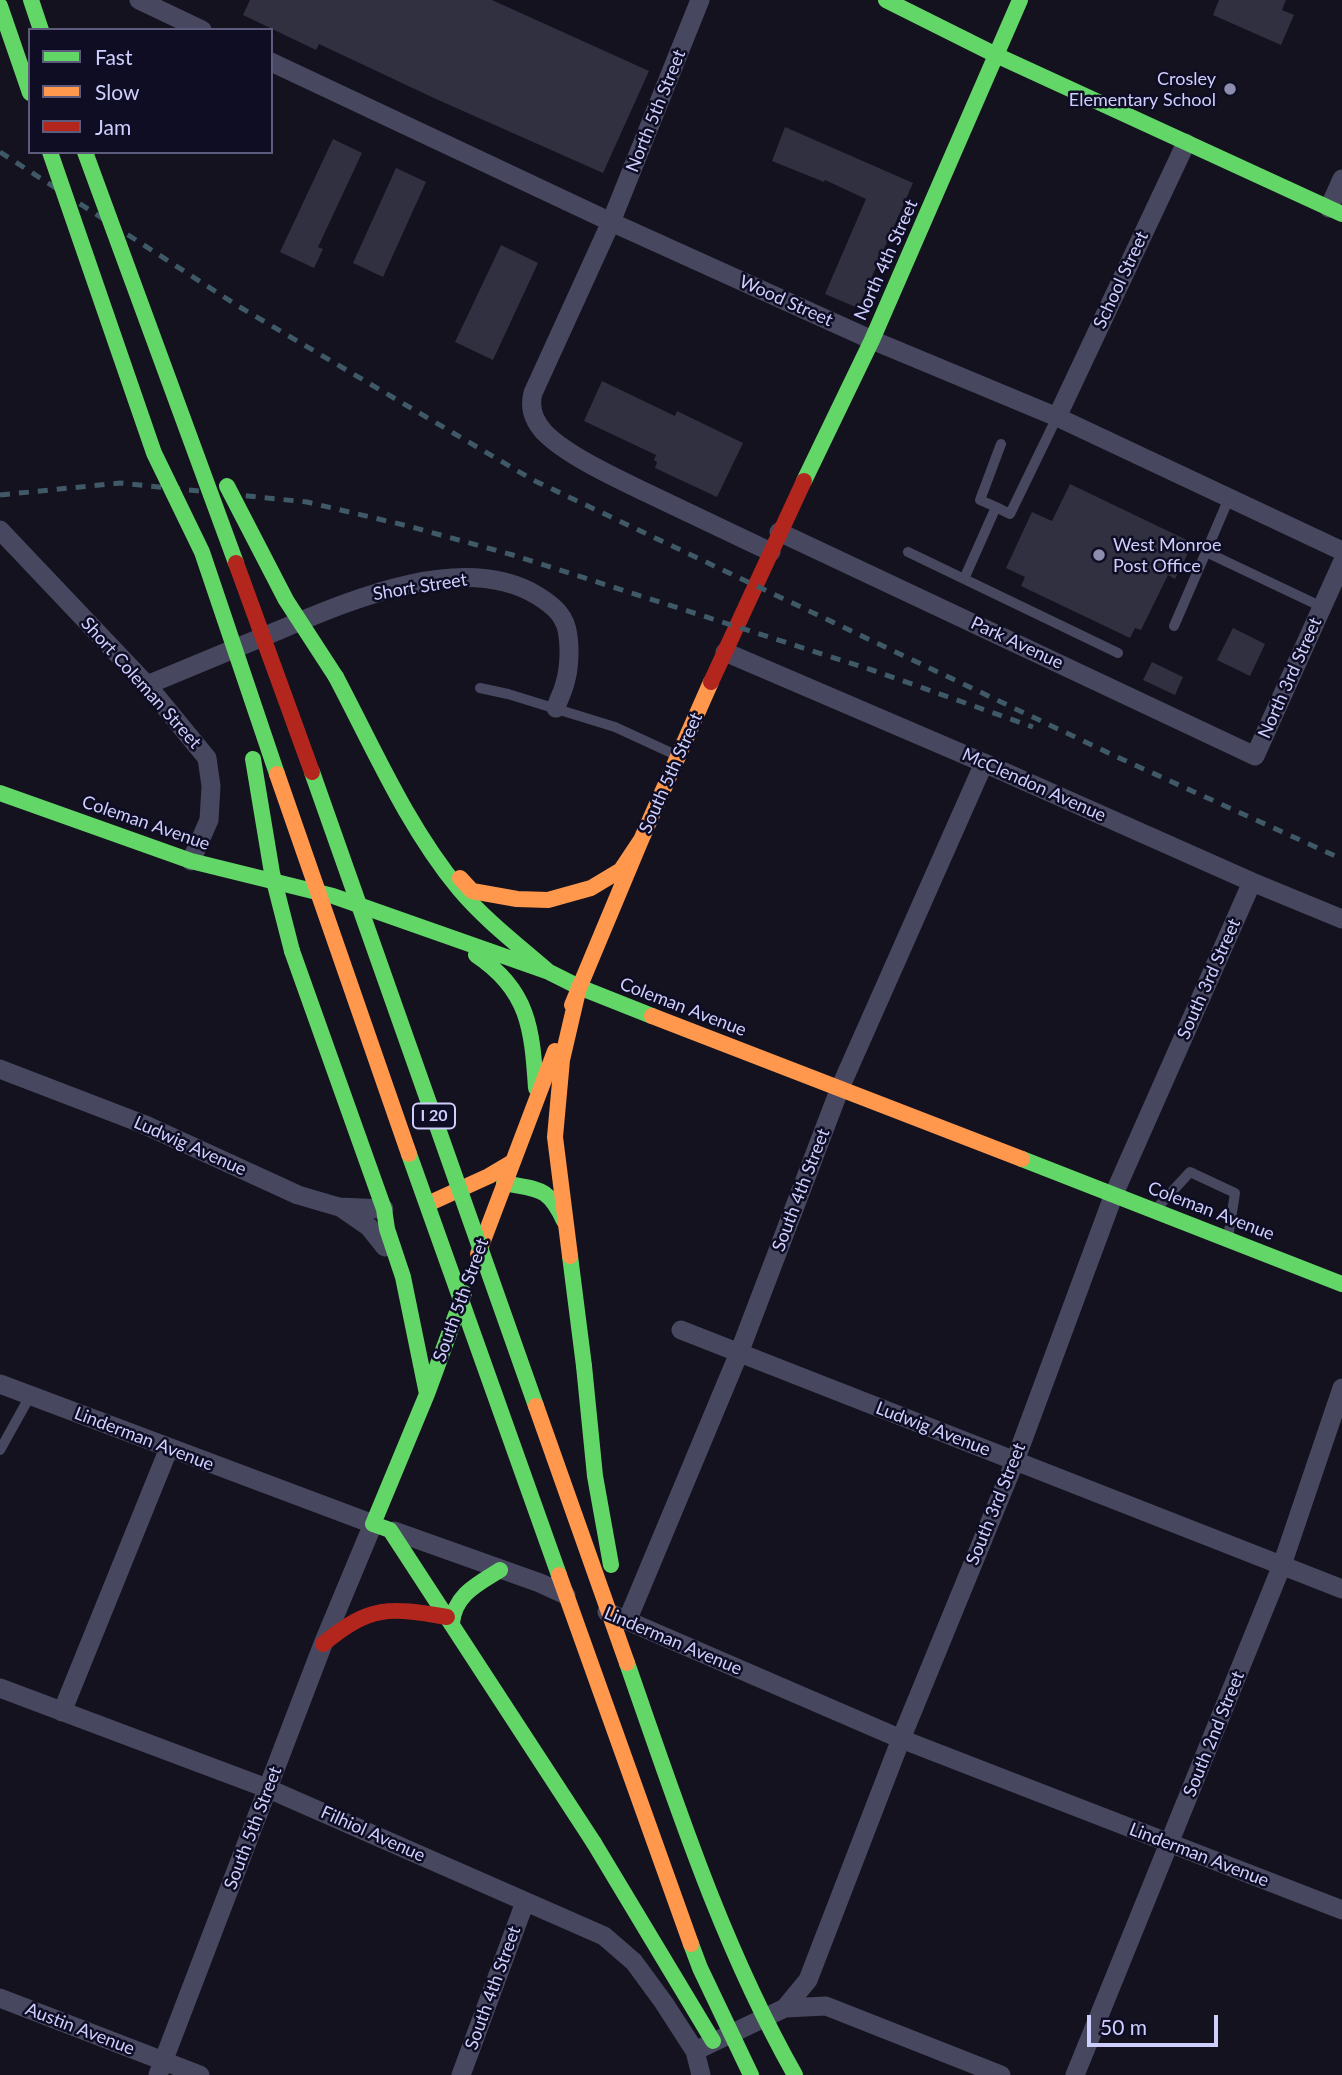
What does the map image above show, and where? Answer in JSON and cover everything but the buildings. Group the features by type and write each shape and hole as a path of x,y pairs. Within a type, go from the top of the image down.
{"main road":[{"path":"31,0 40,28"},
{"path":"886,0 996,55 1336,211"},
{"name":"North 4th Street","path":"779,532 872,340 1020,0"},
{"path":"0,6 28,87"},
{"name":"I 20","path":"51,154 154,453 202,552 299,840 699,1968 751,2075"},
{"name":"I 20","path":"86,154 327,814 723,1929 775,2043 795,2075"},
{"path":"156,347 286,600 336,677 422,837 459,888 549,972"},
{"name":"South 5th Street","path":"381,1527 511,1163 579,987 735,625 779,532"},
{"path":"202,552 258,781 272,873 292,951 397,1208 387,1230 403,1277 427,1394"},
{"name":"Coleman Avenue","path":"0,793 191,861 333,896 549,972 579,987 1342,1284"},
{"path":"422,837 472,891 517,899 548,900 591,888 621,870 641,840"},
{"path":"458,940 502,975 516,993 526,1013 533,1037 536,1098"},
{"path":"579,987 562,1060 555,1137 595,1476 609,1554 649,1725"},
{"path":"397,1208 428,1204 511,1163"},
{"path":"504,1183 532,1186 546,1193 559,1209 564,1222"},
{"path":"381,1527 449,1620 594,1843 719,2052"},
{"path":"449,1620 458,1598 500,1570"},
{"path":"323,1644 358,1619 383,1610 410,1611 449,1620"}],"street":[{"path":"139,0 198,28"},
{"name":"North 5th Street","path":"700,0 611,222 530,403 533,416 552,440 606,473 771,552"},
{"name":"Wood Street","path":"273,63 611,222 872,340 1057,417 1342,551"},
{"name":"School Street","path":"1057,417 1186,143"},
{"path":"1336,211 1342,179"},
{"name":"Short Coleman Street","path":"0,530 147,685 207,758 211,786 209,820 191,861"},
{"name":"Park Avenue","path":"779,532 1255,756"},
{"name":"North 3rd Street","path":"1255,756 1342,563"},
{"name":"Short Street","path":"147,685 362,597 388,589 462,577 492,578 526,589 554,606 562,616 568,634 568,652 565,683 556,708"},
{"name":"McClendon Avenue","path":"725,652 1342,919"},
{"name":"South 4th Street","path":"627,1621 739,1353 840,1088 984,763"},
{"name":"South 3rd Street","path":"695,2051 785,2008 808,1980 901,1739 1015,1461 1114,1194 1252,882"},
{"name":"Ludwig Avenue","path":"0,1069 143,1124 298,1195 339,1207 397,1208"},
{"path":"339,1207 369,1227 398,1262"},
{"name":"Ludwig Avenue","path":"681,1330 1342,1589"},
{"name":"Linderman Avenue","path":"0,1384 381,1527 540,1583 901,1739 1342,1910"},
{"name":"South 2nd Street","path":"1075,2075 1282,1565 1342,1388"},
{"path":"62,1712 169,1448"},
{"name":"South 5th Street","path":"160,2068 323,1644 381,1527"},
{"name":"Filhiol Avenue","path":"0,1688 269,1788 604,1936 634,1962 695,2051"},
{"name":"South 4th Street","path":"461,2075 525,1902"},
{"name":"Austin Avenue","path":"0,1998 160,2068 200,2075"},
{"path":"785,2008 826,2006 1001,2075"},
{"path":"695,2051 701,2075"}],"lane":[{"path":"1001,444 980,500 1010,514 1057,417"},
{"path":"1174,626 1229,498"},
{"path":"964,579 996,507"},
{"path":"908,552 1118,653"},
{"path":"1206,552 1322,607"},
{"path":"480,688 615,727 678,757"},
{"path":"1155,1210 1190,1172 1235,1193 1227,1238"},
{"path":"0,1451 30,1395"}],"railway":[{"path":"0,152 238,306 533,480 1115,756 1342,859"},
{"path":"0,495 120,483 307,502 513,555 875,671 1033,727"}],"traffic: fast":[{"path":"31,0 40,28"},
{"path":"886,0 996,55 1342,214"},
{"path":"804,481 872,340 1020,0"},
{"path":"0,6 28,87"},
{"path":"51,154 154,453 202,552 277,774"},
{"path":"86,154 236,563"},
{"path":"227,486 286,600 336,677"},
{"path":"336,677 392,786 440,865 480,911 549,972"},
{"path":"253,759 272,873 292,951"},
{"path":"312,772 536,1406"},
{"path":"0,793 191,861 333,896 549,972 652,1016"},
{"path":"292,951 384,1209 387,1229 403,1277 427,1394"},
{"path":"476,955 507,982 524,1012 532,1047 536,1088"},
{"path":"409,1154 559,1575"},
{"path":"1022,1159 1342,1284"},
{"path":"504,1183 541,1191 553,1201 564,1221"},
{"path":"570,1256 584,1366"},
{"path":"390,1530 373,1524 427,1394 464,1293"},
{"path":"584,1366 595,1476 611,1565"},
{"path":"390,1530 594,1843"},
{"path":"452,1623 463,1597 500,1570"},
{"path":"627,1663 682,1821 723,1925 745,1976 795,2075"},
{"path":"594,1843 713,2041"},
{"path":"691,1944 751,2075"}],"traffic: slow":[{"path":"572,1005 711,682"},
{"path":"277,774 409,1154"},
{"path":"460,878 472,891 517,899 548,900 591,888 621,870 641,840"},
{"path":"570,1256 555,1137 562,1060 579,987"},
{"path":"652,1016 1022,1159"},
{"path":"478,1254 555,1051"},
{"path":"432,1202 511,1163"},
{"path":"536,1406 627,1663"},
{"path":"559,1575 691,1944"}],"traffic: jam":[{"path":"711,682 804,481"},
{"path":"236,563 312,772"},
{"path":"323,1644 354,1622 381,1612 410,1612 447,1617"}],"place":[{"name":"Crosley Elementary School","path":"1230,89"},
{"name":"West Monroe Post Office","path":"1099,555"}]}
